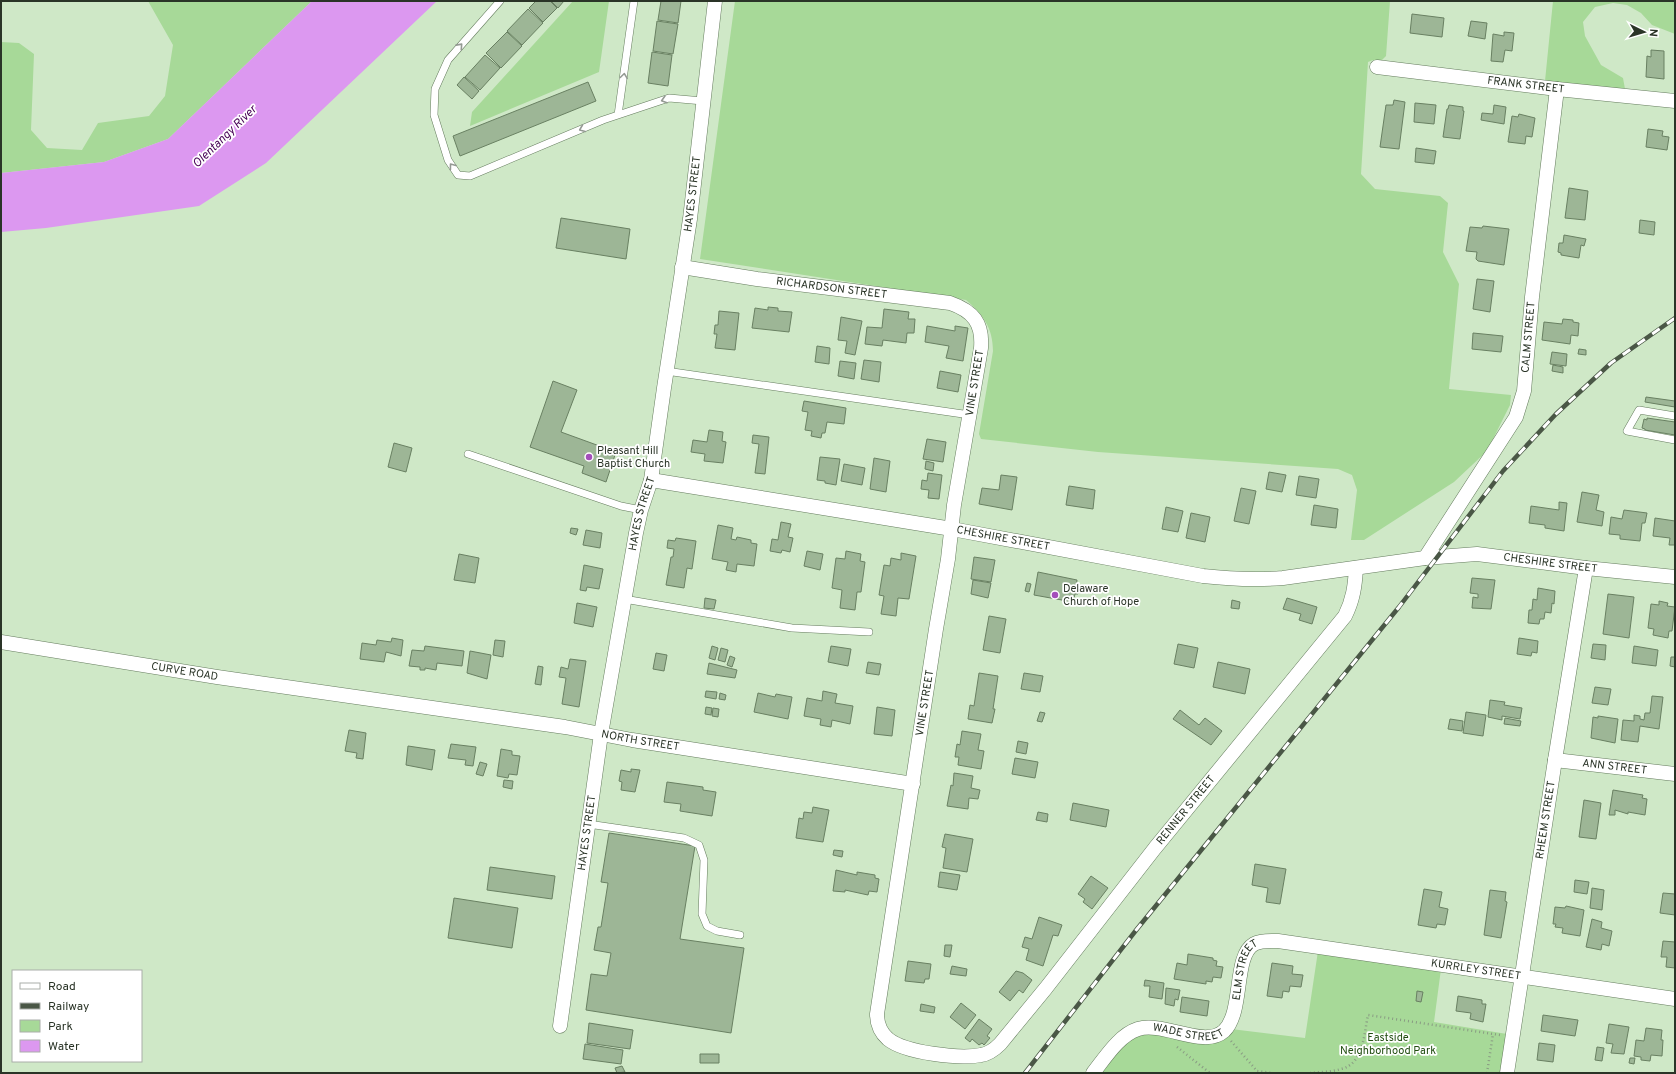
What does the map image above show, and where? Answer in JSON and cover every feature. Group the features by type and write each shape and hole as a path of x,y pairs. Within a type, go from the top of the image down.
{"street":[{"name":"HAYES STREET","path":"560,1026 588,824 624,599 641,510 651,480 666,371 690,218 715,1"},
{"name":"FRANK STREET","path":"1377,67 1557,89 1675,101"},
{"name":"CALM STREET","path":"1425,558 1516,417 1524,391 1533,290 1557,89"},
{"name":"RICHARDSON STREET","path":"682,267 757,279 950,303 961,307 976,320"},
{"name":"VINE STREET","path":"930,1053 899,1046 889,1040 881,1032 877,1023 876,1014 948,559 954,505 982,338 976,320"},
{"name":"CHESHIRE STREET","path":"651,480 952,529 1204,576 1262,579 1283,578 1356,568"},
{"name":"CHESHIRE STREET","path":"1425,558 1477,554 1586,568 1675,577"},
{"path":"1356,568 1425,558"},
{"name":"RENNER STREET","path":"930,1053 962,1057 982,1055 995,1049 1000,1044 1046,988 1160,842 1345,616 1351,605 1355,590 1356,568"},
{"name":"RHEEM STREET","path":"1507,1073 1586,568"},
{"name":"CURVE ROAD","path":"1,642 217,677 368,699"},
{"name":"NORTH STREET","path":"368,699 565,727 912,784"},
{"name":"ANN STREET","path":"1555,760 1675,774"},
{"name":"ELM STREET","path":"1227,1026 1244,955 1254,944 1263,941 1278,941"},
{"name":"KURRLEY STREET","path":"1278,941 1522,976 1675,1000"},
{"name":"WADE STREET","path":"1093,1073 1119,1041 1129,1033 1139,1028 1162,1028 1201,1036 1213,1036 1227,1026"}],"lane":[{"path":"500,1 448,60 435,89 434,115 448,160 458,174 470,176 603,120 670,98 703,101"},
{"path":"618,115 634,1"},
{"path":"666,371 970,415"},
{"path":"1675,416 1638,410 1627,431 1675,440"},
{"path":"468,454 622,506 641,510"},
{"path":"624,599 792,628 868,632"},
{"path":"588,824 684,838 699,844 704,860 702,914 707,926 717,931 740,935"}],"path":[{"path":"1310,1073 1342,1069 1354,1062 1360,1055 1368,1014 1513,1037"},
{"path":"1227,1026 1257,1071"},
{"path":"1487,1073 1493,1034"},
{"path":"1174,1045 1210,1073"},
{"path":"1251,1073 1257,1071 1272,1073"}],"green space":[{"path":"148,1 312,1 168,139 104,162 1,173 1,42 19,43 34,54 31,130 47,148 82,150 98,123 149,116 165,96 173,45"},
{"path":"573,1 609,1 599,72 470,126 472,112"},
{"path":"735,1 1390,1 1386,56 1382,60 1373,60 1368,62 1361,174 1375,189 1440,196 1448,203 1443,252 1459,284 1449,389 1511,395 1510,405 1487,451 1454,482 1364,540 1351,540 1357,490 1352,475 1338,469 1098,452 981,439 979,434 993,351 993,343 986,322 966,300 700,259"},
{"path":"1553,1 1675,1 1675,34 1652,25 1641,13 1627,5 1613,3 1595,7 1583,22 1585,36 1601,65 1623,78 1625,89 1545,81"},
{"name":"Eastside Neighborhood Park","path":"1318,951 1441,969 1434,1022 1507,1034 1501,1073 1097,1073 1119,1047 1140,1033 1231,1029 1305,1038"}],"water":[{"name":"Olentangy River","path":"312,1 437,1 266,163 199,206 46,228 1,232 1,173 104,162 168,139"}],"building":[{"path":"536,1 550,1 557,8 543,22 529,8"},
{"path":"551,1 564,1 558,8"},
{"path":"661,1 681,1 678,23 658,20"},
{"path":"528,9 543,23 522,45 507,31"},
{"path":"1412,14 1444,18 1442,37 1410,33"},
{"path":"657,21 678,24 673,54 653,51"},
{"path":"1471,21 1487,23 1485,39 1468,36"},
{"path":"507,32 522,46 501,68 486,53"},
{"path":"1504,32 1514,33 1512,51 1505,50 1503,62 1491,61 1493,34 1504,36"},
{"path":"1651,50 1664,51 1664,79 1646,77 1647,56 1651,57"},
{"path":"652,52 672,55 668,86 648,83"},
{"path":"485,55 500,68 480,90 465,77"},
{"path":"464,77 479,91 472,99 457,85"},
{"path":"588,82 596,101 460,156 453,136"},
{"path":"1394,100 1405,102 1399,149 1380,147 1386,105 1393,105"},
{"path":"1415,103 1436,105 1434,124 1414,122"},
{"path":"1449,105 1463,107 1464,111 1460,139 1443,137 1447,109"},
{"path":"1494,105 1506,107 1504,124 1481,120 1482,113 1493,114"},
{"path":"1519,114 1535,118 1532,137 1526,136 1525,144 1508,142 1512,116 1518,117"},
{"path":"1648,129 1663,131 1662,136 1669,137 1667,150 1646,147"},
{"path":"1416,148 1436,151 1434,164 1415,162"},
{"path":"1569,188 1588,191 1585,220 1565,218"},
{"path":"561,218 630,229 626,259 556,248"},
{"path":"1640,220 1655,222 1654,235 1639,233"},
{"path":"1483,226 1509,229 1504,265 1478,261 1476,259 1477,252 1466,251 1470,227 1482,228"},
{"path":"1564,235 1586,239 1584,246 1581,245 1579,258 1561,255 1561,253 1558,252 1559,243 1563,243"},
{"path":"1477,279 1494,281 1490,312 1473,309"},
{"path":"768,307 778,308 778,311 792,312 789,332 752,328 755,308 768,310"},
{"path":"884,309 909,312 908,319 915,319 914,333 907,333 906,343 883,340 882,346 865,344 867,327 882,328"},
{"path":"719,311 739,313 735,350 715,348 717,334 714,334 715,325 718,325"},
{"path":"841,317 862,321 855,355 845,353 847,341 838,340"},
{"path":"1563,319 1573,320 1573,322 1579,323 1578,336 1571,335 1570,344 1542,340 1544,322 1562,324"},
{"path":"927,326 955,331 955,326 968,328 963,361 946,358 949,346 925,342"},
{"path":"1473,333 1503,336 1501,352 1472,349"},
{"path":"817,346 830,348 829,364 815,362"},
{"path":"1579,349 1586,350 1586,355 1578,354"},
{"path":"1552,352 1567,354 1566,366 1550,364"},
{"path":"864,360 881,362 879,382 861,379"},
{"path":"840,361 856,363 854,379 838,376"},
{"path":"1553,365 1563,367 1563,373 1552,371"},
{"path":"940,371 961,375 958,392 937,388"},
{"path":"553,381 577,390 561,432 616,452 606,482 582,473 584,466 530,447"},
{"path":"1646,397 1675,401 1675,407 1645,402"},
{"path":"804,401 846,408 844,424 827,422 825,433 822,433 821,438 811,436 812,431 805,430 808,412 802,411"},
{"path":"1647,418 1675,422 1675,435 1645,430 1642,428 1644,419 1647,420"},
{"path":"709,430 723,432 722,441 726,442 723,463 704,461 705,454 691,452 693,440 707,442"},
{"path":"753,435 769,437 765,474 755,473 759,444 752,443"},
{"path":"927,439 946,442 943,462 923,459"},
{"path":"394,443 412,448 406,472 388,467"},
{"path":"820,457 840,459 836,485 817,480"},
{"path":"874,458 890,461 886,492 870,489"},
{"path":"926,461 934,463 933,471 925,469"},
{"path":"844,464 865,468 862,485 841,481"},
{"path":"1269,472 1286,475 1282,492 1266,489"},
{"path":"928,473 942,475 939,499 928,498 929,490 921,489 922,480 927,481"},
{"path":"1001,475 1017,477 1012,510 979,504 982,488 999,490"},
{"path":"1299,476 1319,479 1316,498 1296,495"},
{"path":"1069,486 1095,490 1093,509 1066,505"},
{"path":"1241,488 1256,491 1249,524 1234,521"},
{"path":"1582,492 1599,495 1596,510 1604,512 1602,526 1577,522"},
{"path":"1559,502 1567,503 1564,531 1545,528 1545,525 1529,523 1531,506 1559,510"},
{"path":"1314,505 1338,509 1336,528 1311,525"},
{"path":"1166,507 1183,511 1178,532 1162,529"},
{"path":"1624,510 1647,513 1645,523 1642,523 1640,541 1620,539 1620,535 1609,534 1611,517 1622,519"},
{"path":"1191,513 1210,517 1205,542 1186,538"},
{"path":"1655,518 1675,521 1675,545 1669,545 1670,538 1653,536"},
{"path":"781,522 791,524 788,537 793,538 790,552 782,550 781,553 770,551 772,539 778,540"},
{"path":"718,525 733,528 731,539 736,540 737,537 751,540 751,543 757,544 754,566 737,564 736,572 726,570 728,562 712,559"},
{"path":"571,528 578,529 576,535 570,533"},
{"path":"586,530 602,533 600,548 583,545"},
{"path":"676,538 696,541 692,569 687,568 684,588 666,585 674,549 667,548 668,540 675,541"},
{"path":"807,551 823,554 820,570 804,566"},
{"path":"846,551 861,554 860,561 865,562 861,592 857,592 855,610 840,608 842,590 832,588 836,558 845,559"},
{"path":"901,553 916,556 909,599 898,598 896,616 881,614 884,596 879,595 884,565 890,566 891,558 901,560"},
{"path":"459,554 479,558 475,583 454,580"},
{"path":"974,557 995,560 991,582 971,579"},
{"path":"584,565 603,569 599,589 587,587 586,591 580,590"},
{"path":"1038,572 1077,580 1076,588 1079,589 1078,594 1075,594 1073,602 1034,595"},
{"path":"1472,578 1495,580 1491,609 1472,608 1473,597 1478,598 1478,594 1470,593"},
{"path":"973,580 991,583 988,598 971,594"},
{"path":"1027,583 1031,584 1029,592 1025,591"},
{"path":"1538,588 1555,591 1554,604 1552,603 1551,613 1545,612 1544,619 1540,619 1539,624 1528,623 1529,610 1532,610 1533,599 1537,600"},
{"path":"1608,594 1634,597 1629,638 1603,634"},
{"path":"705,598 716,600 714,609 704,608"},
{"path":"1287,598 1317,607 1312,624 1299,620 1301,614 1283,609"},
{"path":"1232,600 1240,602 1239,609 1231,608"},
{"path":"1659,601 1668,603 1667,606 1675,607 1672,631 1669,631 1668,638 1653,635 1654,629 1648,628 1651,604 1659,605"},
{"path":"577,603 597,607 593,627 574,623"},
{"path":"989,616 1006,619 1000,653 983,650"},
{"path":"392,638 403,640 401,656 386,652 384,662 360,659 362,643 376,645 377,640 391,642"},
{"path":"1519,638 1538,641 1537,653 1532,652 1531,656 1517,654"},
{"path":"495,640 505,641 503,657 493,655"},
{"path":"1178,644 1198,648 1194,668 1174,664"},
{"path":"1593,644 1606,645 1605,660 1591,658"},
{"path":"425,646 464,651 462,666 437,663 436,670 425,668 425,670 420,670 420,667 409,666 412,650 424,651"},
{"path":"712,646 718,648 715,660 709,658"},
{"path":"831,646 851,649 848,666 828,662"},
{"path":"1634,646 1658,650 1656,666 1632,663"},
{"path":"721,648 728,650 725,662 718,660"},
{"path":"470,651 491,655 487,679 467,673"},
{"path":"656,653 667,655 664,671 653,669"},
{"path":"730,656 735,658 732,667 727,665"},
{"path":"1671,657 1675,657 1675,667 1670,666"},
{"path":"570,659 586,661 579,707 562,704 566,678 559,677 561,667 568,669"},
{"path":"868,662 881,664 879,675 866,673"},
{"path":"1218,662 1250,669 1245,694 1213,687"},
{"path":"709,663 737,670 735,678 707,674"},
{"path":"538,666 543,667 541,685 535,684"},
{"path":"979,673 998,676 993,709 995,709 992,723 968,719 970,705 974,706"},
{"path":"1024,673 1043,676 1040,692 1021,689"},
{"path":"1595,687 1611,689 1608,705 1592,703"},
{"path":"706,691 717,692 716,699 705,697"},
{"path":"823,691 837,694 835,703 853,706 850,724 832,720 831,727 820,725 821,719 804,716 807,698 822,701"},
{"path":"720,693 726,695 725,700 719,699"},
{"path":"758,693 775,697 776,694 792,697 788,719 754,712"},
{"path":"1652,696 1663,697 1659,729 1640,726 1638,742 1621,740 1623,720 1634,721 1634,715 1640,716 1640,719 1644,720 1645,713 1650,713"},
{"path":"1490,700 1505,702 1504,705 1522,708 1520,719 1502,716 1502,720 1488,717"},
{"path":"706,707 712,708 711,715 705,714"},
{"path":"877,707 895,710 892,736 874,734"},
{"path":"713,708 719,709 718,717 712,716"},
{"path":"1180,710 1199,725 1205,718 1222,731 1211,745 1173,719"},
{"path":"1040,712 1045,713 1042,722 1037,721"},
{"path":"1466,712 1486,715 1483,736 1463,733"},
{"path":"1598,716 1618,719 1615,743 1591,738 1593,717 1598,718"},
{"path":"1505,718 1521,721 1520,726 1504,724"},
{"path":"1450,719 1463,721 1462,731 1448,729"},
{"path":"349,730 366,733 363,759 356,758 357,753 345,751"},
{"path":"962,731 981,734 978,750 984,751 981,769 958,765 959,757 955,757 957,744 960,745"},
{"path":"1018,741 1028,743 1026,754 1016,752"},
{"path":"451,744 476,747 473,766 465,765 466,760 448,758"},
{"path":"408,746 435,750 432,770 406,765"},
{"path":"501,749 512,751 512,755 520,756 517,775 509,774 508,778 497,776"},
{"path":"1015,758 1038,762 1035,778 1012,774"},
{"path":"480,762 487,764 483,776 476,774"},
{"path":"631,769 640,770 635,792 621,790 622,782 619,781 621,770 631,772"},
{"path":"954,773 973,776 971,788 980,790 978,799 969,798 968,809 947,806 951,785 953,786"},
{"path":"504,780 513,781 512,789 503,787"},
{"path":"667,782 703,787 703,790 716,792 712,816 680,811 681,804 664,802"},
{"path":"1613,790 1643,795 1642,798 1647,799 1645,815 1628,812 1628,814 1615,810 1615,815 1609,815"},
{"path":"1584,800 1601,803 1596,839 1579,837"},
{"path":"1073,803 1109,810 1106,827 1070,820"},
{"path":"813,807 829,810 823,842 796,838 799,818 803,819 804,812 812,813"},
{"path":"1038,812 1048,814 1047,822 1036,820"},
{"path":"609,833 695,846 680,939 744,948 731,1033 586,1010 591,974 607,976 611,953 594,950 598,927 601,927 608,883 601,882"},
{"path":"945,834 973,839 967,872 943,868 946,848 942,847"},
{"path":"834,850 843,851 842,857 833,855"},
{"path":"1255,864 1286,869 1280,904 1266,902 1268,888 1252,885"},
{"path":"490,867 555,876 552,899 487,890"},
{"path":"836,870 857,875 857,872 875,875 875,878 879,879 877,892 869,891 868,895 845,890 845,892 833,891"},
{"path":"940,872 960,875 957,890 938,887"},
{"path":"1091,876 1108,888 1092,909 1083,902 1085,899 1078,894"},
{"path":"1575,880 1589,882 1587,894 1574,892"},
{"path":"1592,888 1604,890 1602,910 1590,908"},
{"path":"1424,889 1442,892 1439,907 1448,909 1445,925 1437,924 1436,928 1418,925"},
{"path":"1490,890 1506,892 1505,901 1507,902 1501,938 1484,935"},
{"path":"1663,893 1675,894 1675,915 1660,913"},
{"path":"454,898 518,908 512,948 448,938"},
{"path":"1566,906 1584,910 1580,936 1562,933 1563,928 1555,927 1556,924 1553,924 1555,907 1565,908"},
{"path":"1039,917 1062,925 1058,936 1053,935 1043,966 1026,960 1029,949 1022,947 1025,937 1032,939"},
{"path":"1592,919 1602,922 1601,928 1612,931 1609,946 1602,944 1601,950 1586,947"},
{"path":"1663,941 1675,942 1675,968 1666,967 1667,957 1661,957"},
{"path":"945,945 952,945 950,957 944,956"},
{"path":"1188,954 1213,958 1213,960 1217,961 1216,966 1223,967 1221,978 1213,977 1212,982 1206,981 1206,984 1174,979 1177,963 1187,965"},
{"path":"908,961 931,964 929,979 925,979 924,983 905,981"},
{"path":"1272,963 1293,966 1292,974 1303,975 1301,987 1290,986 1289,992 1283,991 1282,998 1267,996"},
{"path":"952,966 967,969 966,976 950,974"},
{"path":"1016,971 1023,973 1032,980 1023,993 1019,990 1010,1001 999,992"},
{"path":"1145,980 1164,983 1162,999 1149,997 1150,986 1144,986"},
{"path":"1166,988 1180,990 1178,1000 1175,999 1174,1006 1165,1004"},
{"path":"1417,991 1423,992 1421,1002 1416,1001"},
{"path":"1458,996 1482,1000 1482,1004 1486,1004 1483,1022 1470,1019 1471,1013 1456,1011"},
{"path":"1182,997 1209,1001 1207,1016 1180,1012"},
{"path":"961,1003 976,1015 965,1029 950,1017"},
{"path":"921,1004 935,1007 934,1013 920,1011"},
{"path":"1543,1015 1578,1020 1575,1036 1541,1031"},
{"path":"979,1019 992,1029 987,1036 990,1038 984,1045 982,1043 979,1045 972,1039 970,1042 965,1038"},
{"path":"589,1023 633,1030 630,1049 587,1043"},
{"path":"1609,1024 1629,1027 1624,1054 1611,1053 1613,1044 1606,1043"},
{"path":"1646,1028 1662,1030 1662,1056 1651,1055 1650,1061 1641,1060 1641,1057 1634,1056 1636,1040 1644,1041"},
{"path":"1539,1043 1555,1045 1553,1062 1537,1060"},
{"path":"585,1044 623,1050 621,1064 583,1059"},
{"path":"1597,1047 1604,1048 1602,1061 1595,1060"},
{"path":"700,1054 719,1054 719,1063 700,1063"},
{"path":"1630,1058 1635,1058 1634,1064 1629,1063"},
{"path":"622,1066 625,1072 617,1073 615,1068"}],"railway":[{"path":"1025,1073 1137,929 1399,607 1503,471 1556,414 1611,363 1675,318"}],"place":[{"name":"Pleasant Hill Baptist Church","path":"589,457"},
{"name":"Delaware Church of Hope","path":"1055,595"}]}
